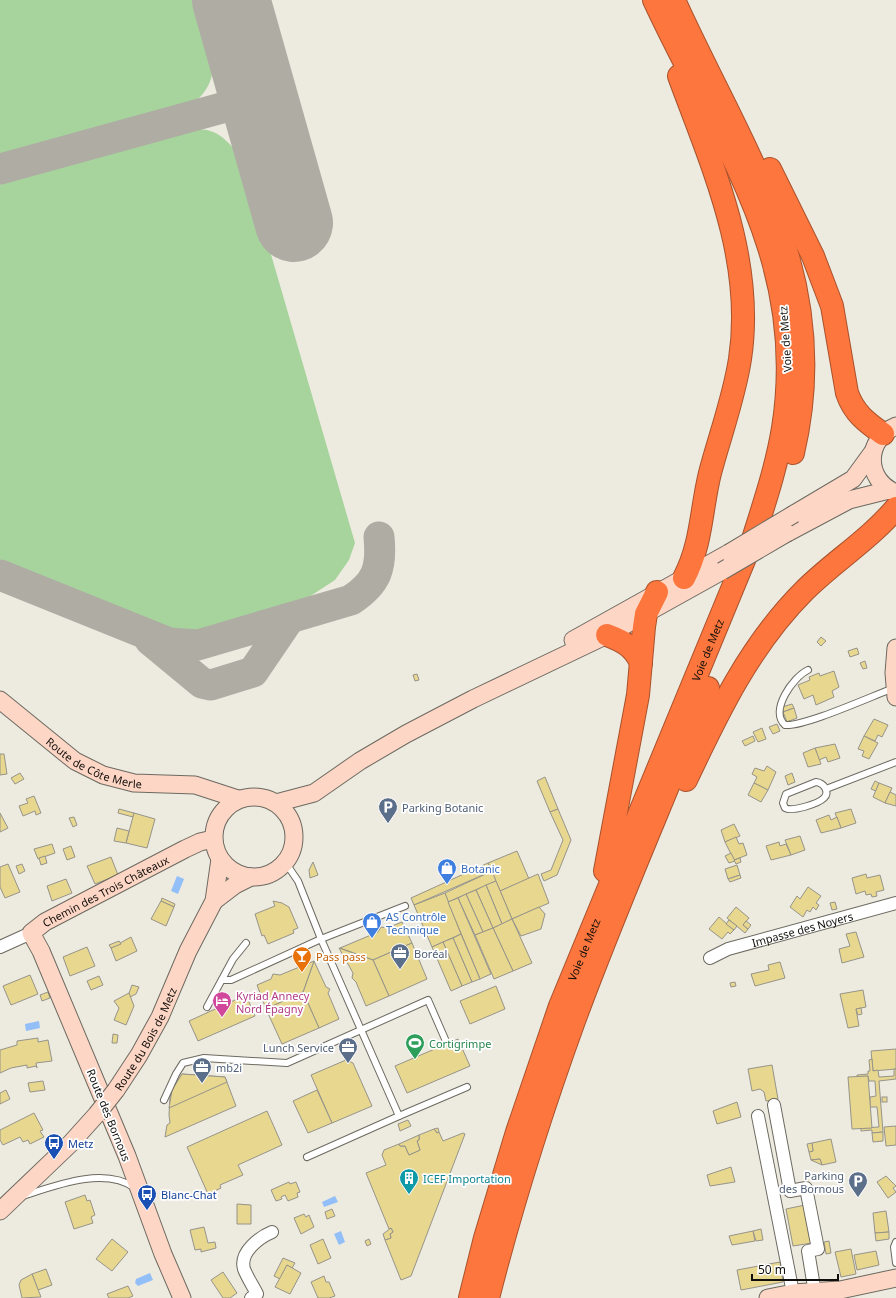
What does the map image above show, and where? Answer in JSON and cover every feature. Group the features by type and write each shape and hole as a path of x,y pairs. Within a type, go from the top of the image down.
{"highway":[{"path":"653,0 729,218 737,246 742,288 743,328 738,366 709,479 700,535 694,556 684,578"},
{"name":"Voie de Metz","path":"470,1298 485,1238 519,1124 560,1006 630,840 754,536 779,450 787,382 785,320 778,276 765,230 737,164 653,0"},
{"path":"675,0 780,186 814,256 832,306 844,379 850,402 862,419 889,430"},
{"name":"Voie de Metz","path":"488,1298 524,1170 574,1019 757,570 786,483 795,445 802,401 803,360 801,326 796,286 785,244 770,201 750,156 675,0"},
{"path":"574,1019 716,716 740,673 768,632 800,594 880,525 894,497"},
{"path":"592,928 612,844 632,733 642,663 646,614 657,592"},
{"path":"607,635 629,646 642,663"}],"main road":[{"path":"889,430 874,446 872,460 878,480 894,497"},
{"path":"276,803 314,793 371,754 473,699 657,592 728,553 852,479 872,453"},
{"path":"473,699 607,635 787,533 849,500 894,497"},
{"path":"896,648 896,691"},
{"name":"Route de Côte Merle","path":"0,700 75,760 103,775 134,783 188,784 238,799"},
{"path":"202,788 218,819"},
{"path":"292,825 314,793"},
{"path":"251,796 264,798 276,803 289,817 292,825 293,844 285,862 270,874 250,877 234,872 220,859 215,849 213,839 218,819 226,807 238,799 251,796"},
{"name":"Chemin des Trois Châteaux","path":"31,934 45,922 185,849 200,842 213,839"},
{"name":"Route du Bois de Metz","path":"6,1206 70,1144 97,1114 116,1090 139,1055 160,1017 188,950 214,901 220,859"},
{"name":"Route du Bois de Metz","path":"214,901 250,877"},
{"name":"Route des Bornous","path":"31,934 41,951 110,1115 182,1298"},
{"path":"768,1298 793,1293 815,1293 840,1290 896,1278"}],"street":[{"name":"Impasse des Noyers","path":"710,958 728,949 896,903"},
{"name":"Chemin des Trois Châteaux","path":"0,947 31,934"},
{"path":"774,1105 790,1191 806,1188 818,1249 808,1251 815,1293"},
{"path":"758,1116 793,1293"},
{"path":"258,1297 244,1267 247,1253 259,1238 272,1232"}],"lane":[{"path":"808,670 796,678 779,708 778,716 785,725 790,726 896,691"},
{"path":"826,789 896,762"},
{"path":"816,782 822,784 826,789 826,796 822,800 794,810 788,810 783,805 784,796 789,792 816,782"},
{"path":"285,862 298,881 321,939 399,1116"},
{"path":"222,980 231,980 321,939 404,906"},
{"path":"207,1007 233,959 246,943"},
{"path":"164,1100 176,1074 183,1063 204,1058 287,1063 428,1000 445,1039"},
{"path":"307,1157 467,1087"},
{"path":"6,1206 56,1185 93,1178 121,1181 130,1184 139,1191"},
{"path":"896,1242 894,1247 896,1263"}],"green space":[{"path":"0,0 201,0 212,42 213,69 210,82 203,94 192,104 0,154"},
{"path":"188,129 207,130 219,135 234,149 245,165 355,543 349,560 335,580 309,597 213,628 198,630 174,630 153,624 0,560 0,183"}],"water":[{"path":"177,876 184,879 178,894 171,891"},
{"path":"39,1021 40,1028 26,1031 25,1024"},
{"path":"335,1196 338,1202 324,1207 322,1202"},
{"path":"341,1231 345,1242 339,1245 334,1234"},
{"path":"150,1273 153,1280 138,1286 135,1283 136,1279"}],"building":[{"path":"821,637 826,641 821,646 817,642"},
{"path":"857,648 859,654 850,657 848,651"},
{"path":"865,661 867,668 863,669 860,663"},
{"path":"834,671 839,687 832,691 834,697 816,705 813,695 804,699 798,685 810,680 809,677 819,673 820,676"},
{"path":"417,674 419,680 415,681 413,675"},
{"path":"792,704 794,708 783,712 782,707"},
{"path":"794,708 797,718 787,722 783,712"},
{"path":"874,719 888,725 882,737 878,735 875,741 864,736"},
{"path":"777,724 780,731 773,734 769,727"},
{"path":"762,728 766,739 758,742 753,732"},
{"path":"753,736 755,741 745,746 742,741"},
{"path":"864,736 878,743 869,759 862,756 864,751 858,749"},
{"path":"835,744 840,758 828,762 826,757 819,760 815,748"},
{"path":"815,748 821,764 808,767 803,753"},
{"path":"0,754 4,754 7,774 0,775"},
{"path":"767,766 776,772 768,790 754,783 757,777 752,774 755,768 764,771"},
{"path":"20,773 24,779 15,784 11,778"},
{"path":"792,773 795,782 788,785 785,776"},
{"path":"545,777 558,809 550,812 537,781"},
{"path":"875,781 879,783 876,791 871,789"},
{"path":"754,783 768,790 761,802 748,795"},
{"path":"879,783 892,788 885,803 873,797"},
{"path":"890,792 896,795 896,806 885,803"},
{"path":"34,796 41,813 36,815 35,811 23,816 19,806 28,803 26,799"},
{"path":"119,809 134,813 133,817 118,813"},
{"path":"558,809 571,840 557,875 544,881 541,874 551,870 563,840 550,812"},
{"path":"851,809 856,823 841,828 835,813"},
{"path":"0,813 8,828 0,832"},
{"path":"134,813 155,819 147,848 126,843"},
{"path":"829,815 831,820 837,817 841,828 821,833 816,820"},
{"path":"74,817 77,825 73,827 69,818"},
{"path":"734,824 740,836 725,842 721,830"},
{"path":"117,828 129,831 126,843 114,841"},
{"path":"800,836 805,850 791,855 785,840"},
{"path":"736,837 739,844 743,843 747,855 734,860 725,842"},
{"path":"779,842 780,846 786,844 791,855 771,860 766,846"},
{"path":"52,844 55,853 38,859 34,849"},
{"path":"71,846 75,857 67,860 63,849"},
{"path":"517,851 529,879 500,891 488,863"},
{"path":"731,853 735,861 729,863 725,856"},
{"path":"45,856 47,863 41,865 39,858"},
{"path":"111,857 118,875 95,884 87,866"},
{"path":"740,858 741,862 736,864 734,860"},
{"path":"313,862 318,875 310,878 309,870"},
{"path":"488,863 492,871 414,905 411,898"},
{"path":"8,864 20,892 5,898 0,887 0,867"},
{"path":"22,864 25,871 19,874 16,866"},
{"path":"737,865 740,875 728,879 725,869"},
{"path":"492,871 496,881 448,902 445,893"},
{"path":"538,874 549,903 512,919 500,891"},
{"path":"866,874 867,878 880,875 884,890 876,892 877,896 872,897 871,894 866,895 865,891 856,894 852,878"},
{"path":"740,875 741,878 730,882 728,879"},
{"path":"66,879 72,893 52,901 47,886"},
{"path":"496,881 512,919 502,924 486,885"},
{"path":"486,885 502,924 493,928 476,890"},
{"path":"808,887 821,896 816,903 819,905 816,910 813,907 810,912 807,910 803,917 790,907 797,896 800,899"},
{"path":"476,890 493,928 483,932 466,894"},
{"path":"445,893 461,934 432,947 414,905"},
{"path":"466,894 483,932 475,935 458,898"},
{"path":"162,898 175,904 174,907 161,901"},
{"path":"458,898 491,974 480,979 448,902"},
{"path":"161,901 174,907 166,926 151,919"},
{"path":"273,901 282,903 289,907 298,928 293,930 294,933 268,944 264,935 262,936 255,914 275,906"},
{"path":"835,902 837,909 832,910 830,903"},
{"path":"539,907 545,914 541,929 521,936 512,919"},
{"path":"736,907 749,918 743,925 748,929 745,933 727,918"},
{"path":"719,917 734,930 730,934 728,932 722,939 709,929"},
{"path":"512,919 532,963 513,971 493,928"},
{"path":"729,920 737,926 734,930 726,924"},
{"path":"746,921 751,925 748,929 743,925"},
{"name":"Boréal","path":"402,922 412,943 373,960 340,948 378,932 381,927 387,928"},
{"path":"493,928 513,971 494,979 475,935"},
{"path":"856,932 864,957 842,963 839,949 850,946 846,934"},
{"path":"461,934 480,979 472,982 453,938"},
{"path":"131,937 137,951 116,961 111,948"},
{"path":"453,938 472,982 462,986 443,942"},
{"path":"119,941 121,944 111,948 109,945"},
{"path":"443,942 462,986 451,991 432,947"},
{"name":"Boréal","path":"412,943 427,979 389,996 373,960"},
{"path":"87,947 95,966 70,976 63,957"},
{"path":"339,948 373,960 389,996 366,1006 356,982 352,978 353,973"},
{"path":"314,961 326,987 330,989 328,993 339,1019 319,1028 303,992"},
{"path":"314,961 303,992 266,1009 257,985 271,979 273,974 280,975"},
{"path":"780,962 785,978 755,986 751,974 769,970 768,965"},
{"path":"30,975 38,994 11,1005 3,986"},
{"path":"99,976 103,985 91,990 87,981"},
{"path":"735,982 736,986 731,987 730,983"},
{"path":"132,985 139,987 136,994 130,997 129,993"},
{"path":"496,986 505,1009 470,1024 460,1001"},
{"path":"863,990 866,1007 856,1009 859,1026 848,1028 840,994"},
{"path":"48,992 50,998 42,1001 40,995"},
{"path":"303,992 319,1028 282,1044 266,1009"},
{"path":"129,993 134,1006 126,1025 114,1020 119,1008 114,1001"},
{"name":"Kyriad Annecy Nord Épagny","path":"246,995 255,1016 198,1041 189,1021"},
{"path":"861,1008 862,1014 858,1015 856,1009"},
{"path":"113,1034 118,1035 117,1043 112,1043"},
{"path":"38,1038 38,1042 48,1040 52,1061 36,1063 37,1068 36,1066 27,1068 27,1065 11,1068 0,1073 0,1050 17,1045 17,1041"},
{"path":"458,1039 470,1066 407,1093 395,1066"},
{"path":"896,1049 896,1069 873,1071 871,1051"},
{"path":"872,1059 873,1071 878,1070 879,1077 894,1076 894,1069 896,1069 896,1079 879,1081 883,1132 872,1133 872,1130 861,1131 861,1128 879,1127 877,1107 870,1107 870,1097 876,1096 875,1081 869,1081 868,1076 857,1077 857,1075 868,1074 868,1071 870,1071 869,1060"},
{"path":"346,1060 353,1063 372,1106 332,1123 311,1075"},
{"path":"772,1065 778,1099 766,1101 764,1092 760,1089 752,1091 748,1069"},
{"path":"182,1074 225,1077 236,1106 165,1137 167,1125 170,1123 170,1097 174,1086"},
{"path":"182,1074 225,1077 227,1082 169,1108 172,1090"},
{"path":"868,1076 872,1128 852,1129 848,1077"},
{"path":"43,1081 45,1090 30,1092 28,1083"},
{"path":"6,1090 10,1099 0,1104 0,1093"},
{"path":"317,1090 332,1123 308,1133 293,1101"},
{"path":"882,1097 887,1097 887,1102 882,1102"},
{"path":"737,1102 741,1117 717,1124 713,1111"},
{"path":"267,1111 282,1145 238,1165 243,1175 220,1185 221,1188 208,1194 187,1147"},
{"path":"34,1113 43,1130 40,1131 44,1137 30,1144 28,1140 23,1142 20,1137 3,1145 0,1140 0,1130"},
{"path":"408,1120 411,1126 400,1131 398,1124"},
{"path":"896,1126 896,1145 886,1146 884,1127"},
{"path":"438,1128 439,1132 437,1133 434,1129"},
{"name":"ICEF Importation","path":"434,1129 437,1133 439,1132 443,1141 463,1133 465,1134 411,1276 401,1280 385,1240 391,1238 390,1234 393,1232 391,1228 389,1229 366,1173 386,1165 382,1155 384,1150 399,1144 400,1146 405,1146 409,1155 420,1150 417,1141 419,1140 419,1135"},
{"path":"883,1132 883,1141 873,1142 872,1133"},
{"path":"419,1135 419,1140 417,1141 420,1150 409,1155 405,1146 400,1146 399,1144"},
{"path":"831,1139 836,1162 822,1165 820,1159 811,1160 809,1152 813,1151 812,1143"},
{"path":"812,1143 813,1151 809,1152 807,1144"},
{"path":"820,1159 822,1165 811,1160"},
{"path":"731,1167 735,1182 710,1186 707,1175"},
{"path":"886,1176 896,1186 893,1188 896,1192 888,1198 877,1182"},
{"path":"289,1182 290,1184 296,1182 300,1192 297,1193 298,1197 288,1201 285,1195 281,1197 282,1199 276,1201 271,1190"},
{"path":"85,1195 87,1201 90,1200 95,1215 91,1217 93,1223 74,1229 65,1202"},
{"path":"237,1204 251,1205 251,1224 237,1224"},
{"path":"805,1205 812,1243 793,1246 786,1209"},
{"path":"332,1209 335,1216 327,1219 325,1212"},
{"path":"886,1211 889,1232 875,1233 873,1213"},
{"path":"304,1214 306,1217 309,1215 314,1227 301,1234 294,1218"},
{"path":"204,1227 208,1243 215,1242 216,1248 201,1252 201,1249 195,1250 190,1230"},
{"path":"391,1228 393,1232 390,1234 391,1238 385,1240 383,1234"},
{"path":"761,1229 763,1240 756,1241 753,1231"},
{"path":"753,1231 755,1241 732,1245 729,1236"},
{"path":"889,1232 889,1239 876,1241 875,1233"},
{"path":"112,1239 128,1252 112,1271 96,1259"},
{"path":"323,1239 331,1258 318,1264 310,1245"},
{"path":"369,1239 371,1244 367,1246 365,1241"},
{"path":"829,1241 831,1253 826,1254 824,1242"},
{"path":"851,1249 856,1274 841,1277 835,1252"},
{"path":"876,1251 879,1265 857,1270 854,1255"},
{"path":"283,1258 295,1263 292,1268 287,1265 280,1279 274,1276"},
{"path":"780,1262 783,1282 741,1290 737,1270"},
{"path":"287,1265 301,1273 290,1294 275,1287"},
{"path":"46,1269 52,1285 38,1290 32,1274"},
{"path":"223,1272 237,1293 230,1298 223,1298 211,1280"},
{"path":"32,1274 41,1297 22,1298 19,1285 21,1280"},
{"path":"324,1276 326,1282 329,1282 335,1296 329,1298 318,1298 311,1282"},
{"path":"128,1286 133,1296 128,1298 109,1298 107,1294"}],"taxiway":[{"path":"229,106 237,100 247,88 251,73"},
{"path":"0,169 229,106 246,109 259,118 266,128"},
{"path":"0,575 169,643 198,645 351,600 367,587 376,574 380,558 379,537"},
{"path":"150,640 202,683 211,685 253,672 289,619"}],"runway":[{"path":"231,0 294,223"}],"place":[{"name":"Parking Botanic","path":"388,824"},
{"name":"Botanic","path":"447,885"},
{"name":"AS Contrôle Technique","path":"372,939"},
{"name":"Boréal","path":"400,970"},
{"name":"Pass pass","path":"302,973"},
{"name":"Kyriad Annecy Nord Épagny","path":"222,1018"},
{"name":"Cortigrimpe","path":"415,1060"},
{"name":"Lunch Service","path":"348,1064"},
{"name":"mb2i","path":"202,1084"},
{"name":"Metz","path":"54,1160"},
{"name":"ICEF Importation","path":"409,1195"},
{"name":"Parking des Bornous","path":"858,1198"},
{"name":"Blanc-Chat","path":"147,1211"}]}
